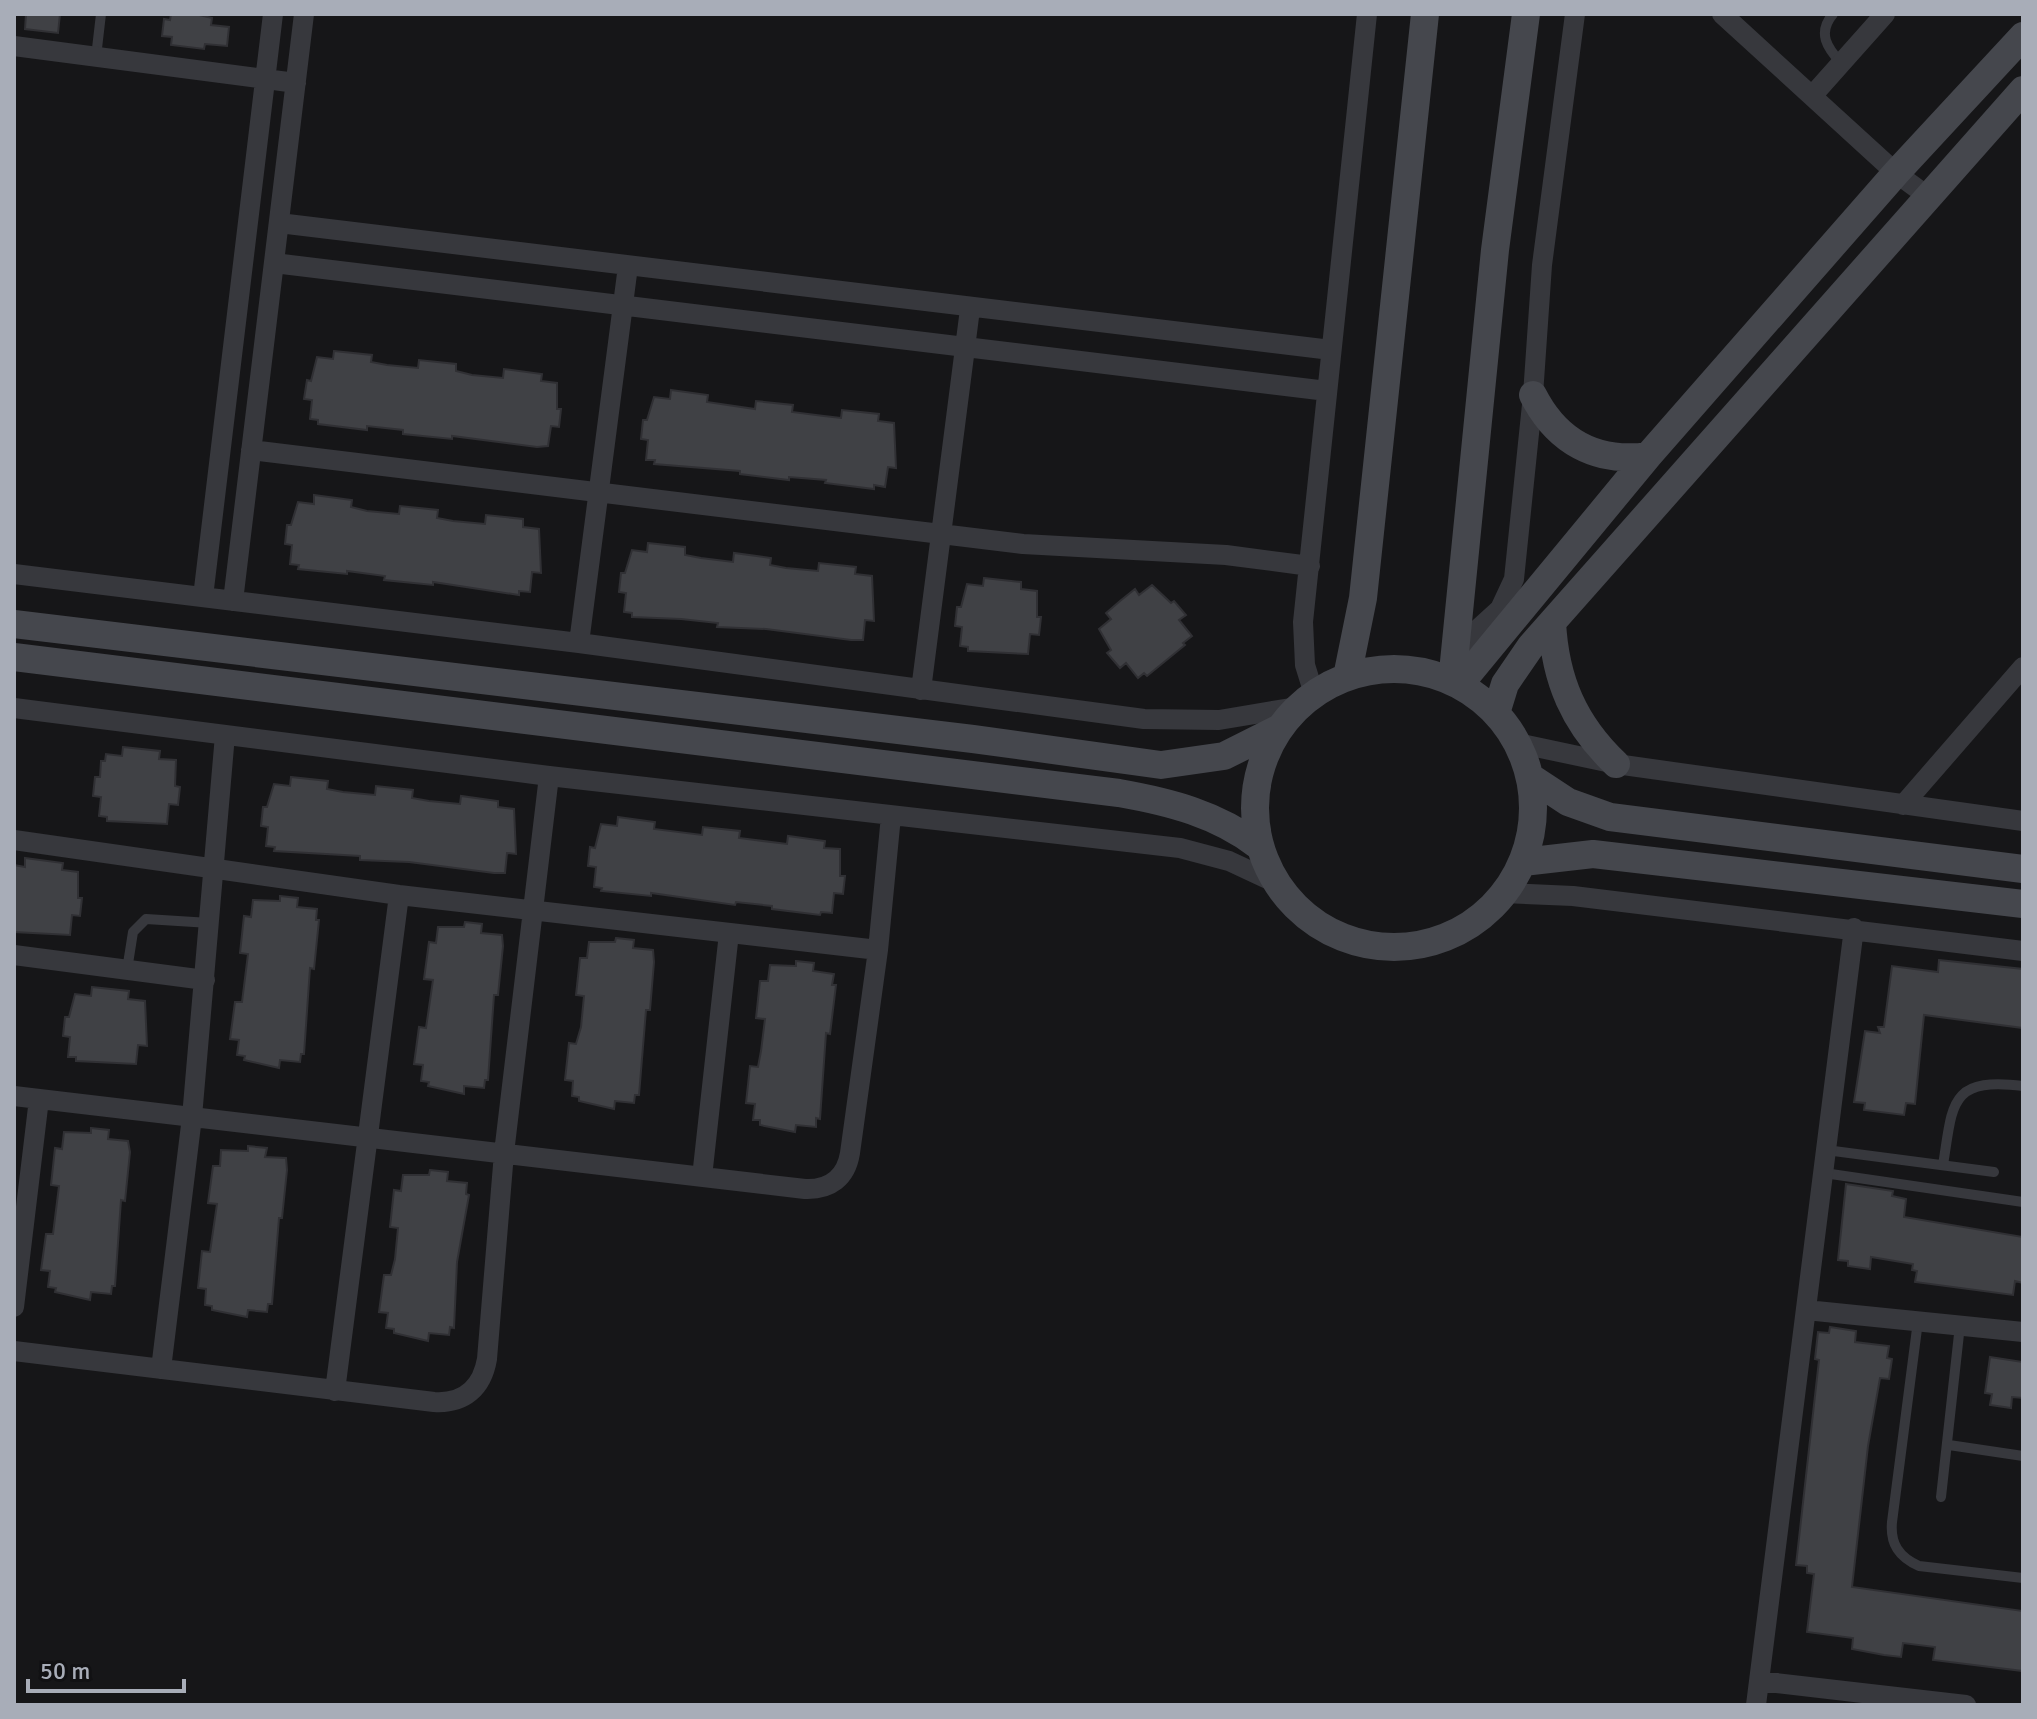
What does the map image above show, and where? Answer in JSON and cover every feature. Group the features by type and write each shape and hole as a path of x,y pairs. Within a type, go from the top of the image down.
{"street":[{"path":"203,597 273,14"},
{"path":"233,601 304,14"},
{"path":"14,624 973,739 1161,765 1224,756 1297,710 1347,677 1382,669 1418,671 1456,684 1496,713 1517,743 1530,777 1533,805 1531,834 1523,862 1504,893 1477,920 1444,939 1394,947 1368,945 1332,934 1300,912 1276,883 1259,846 1254,816 1256,785 1265,755 1297,710 1305,665 1303,637 1367,14"},
{"path":"1347,677 1363,598 1425,14"},
{"path":"1456,684 1455,650 1495,250 1526,14"},
{"path":"1455,650 1500,609 1514,579 1533,395 1542,265 1575,14"},
{"path":"1812,96 1885,14"},
{"path":"1730,17 1896,173 1930,198"},
{"path":"1456,684 1648,456 1896,173 2023,36"},
{"path":"14,46 296,83"},
{"path":"1496,713 1505,684 1552,622 2023,90"},
{"path":"279,223 970,309 1331,350"},
{"path":"274,263 1327,391"},
{"path":"579,643 628,266"},
{"path":"921,690 970,309"},
{"path":"1533,395 1555,429 1579,446 1608,457 1648,456"},
{"path":"251,450 1064,548 1226,555 1310,566"},
{"path":"14,574 579,643 1169,720 1219,720 1297,710"},
{"path":"1552,622 1556,662 1568,700 1597,745 1616,764"},
{"path":"14,657 1119,793 1187,807 1219,821 1259,846"},
{"path":"1903,805 2023,667"},
{"path":"14,708 549,776 1180,848 1229,861 1276,883"},
{"path":"161,1369 192,1117 216,869 225,735"},
{"path":"1517,743 1616,764 2023,821"},
{"path":"14,1351 447,1403 471,1393 480,1383 487,1359 504,1153 549,776"},
{"path":"1530,777 1568,802 1610,817 2023,869"},
{"path":"14,1096 816,1189 836,1181 843,1173 850,1153 878,950 891,816"},
{"path":"14,840 399,895 878,950"},
{"path":"1523,862 1566,854 1603,855 2023,904"},
{"path":"1504,893 1573,896 2023,951"},
{"path":"335,1391 399,895"},
{"path":"1756,1705 1854,928"},
{"path":"702,1177 729,933"},
{"path":"14,955 205,980"},
{"path":"14,1307 39,1099"},
{"path":"1806,1310 2023,1332"},
{"path":"1759,1681 1873,1700 1966,1705"}],"lane":[{"path":"96,57 101,14"},
{"path":"1833,14 1825,27 1825,42 1842,64"},
{"path":"127,970 133,932 146,919 211,923"},
{"path":"1943,1165 1952,1109 1958,1099 1977,1085 2023,1086"},
{"path":"1826,1150 1994,1172"},
{"path":"1824,1173 2023,1202"},
{"path":"1918,1321 1892,1522 1894,1544 1909,1561 1919,1566 2023,1578"},
{"path":"1941,1497 1960,1325"},
{"path":"1949,1445 2023,1456"}],"building":[{"path":"26,14 60,14 58,33 25,29"},
{"path":"171,14 195,14 212,18 211,25 229,27 227,46 205,44 204,49 171,45 172,37 162,36 164,19 170,20"},
{"path":"334,351 372,355 371,362 387,365 418,368 419,360 456,364 456,371 472,375 503,378 504,369 542,374 541,381 557,383 557,409 561,409 559,427 551,426 548,446 537,447 452,436 452,439 403,434 403,430 367,426 367,430 318,424 318,420 310,419 312,400 304,399 307,380 311,381 317,357 333,359"},
{"path":"671,390 708,395 707,402 755,409 756,401 793,405 792,412 841,418 842,410 879,414 878,421 894,423 896,468 888,467 885,487 874,485 874,489 825,483 826,480 789,477 789,480 740,474 740,471 654,464 655,460 646,460 648,440 641,439 643,420 647,420 654,397 670,399"},
{"path":"314,495 352,500 351,507 367,511 399,514 400,506 438,510 437,518 453,521 485,524 486,515 523,519 523,527 539,529 541,573 532,572 530,592 519,591 519,595 433,582 433,585 384,580 385,576 347,571 347,574 298,569 299,565 290,564 292,545 285,544 287,525 291,525 298,502 314,504"},
{"path":"648,543 685,547 685,555 733,562 734,553 771,558 770,565 786,568 818,571 819,563 856,567 855,574 872,576 874,621 865,620 863,640 851,640 766,629 717,627 718,623 681,619 632,617 632,613 624,612 626,593 619,592 621,573 625,573 632,550 647,552"},
{"path":"984,578 1021,582 1021,589 1037,591 1037,617 1041,617 1039,635 1030,634 1028,654 968,651 968,647 960,646 962,627 955,626 957,607 961,607 967,584 983,586"},
{"path":"1152,585 1171,603 1174,601 1186,615 1179,620 1192,636 1147,676 1144,673 1138,678 1126,663 1120,668 1107,653 1111,650 1099,629 1111,619 1106,613 1120,601 1135,589 1139,595"},
{"path":"123,747 160,751 159,759 176,760 175,786 180,787 178,805 169,804 167,824 107,821 107,817 99,816 101,797 93,796 95,777 100,777 101,761 105,761 106,754 122,756"},
{"path":"291,777 328,781 327,789 343,792 375,795 376,786 413,790 412,798 429,801 460,804 461,796 498,801 498,807 514,809 516,854 507,853 505,873 494,873 409,862 360,860 360,856 274,851 275,847 266,846 268,827 261,826 263,807 267,807 274,784 290,786"},
{"path":"618,817 655,822 654,829 702,835 703,827 740,831 739,838 787,844 788,836 825,841 824,848 840,849 840,876 845,876 843,894 834,893 832,913 821,912 820,915 736,902 735,905 651,893 651,896 601,891 602,888 594,887 596,867 588,866 590,847 595,848 601,824 617,826"},
{"path":"25,858 63,863 62,870 78,872 78,898 82,898 80,916 72,915 70,935 14,932 14,865 25,867"},
{"path":"280,896 298,898 297,907 317,909 316,920 319,920 314,969 310,968 304,1054 301,1054 300,1062 280,1060 279,1068 244,1060 245,1056 237,1055 239,1040 230,1039 235,1002 242,1002 248,954 240,953 244,916 251,917 253,900 280,901"},
{"path":"465,922 482,924 481,933 502,935 503,946 498,995 494,995 488,1080 485,1080 484,1088 464,1086 464,1094 428,1086 429,1082 421,1081 423,1065 414,1064 419,1027 426,1028 433,980 424,979 429,942 436,943 438,927 464,927"},
{"path":"616,938 634,940 633,948 653,950 654,962 650,1010 646,1010 639,1095 635,1095 634,1103 615,1101 614,1109 579,1101 579,1097 572,1096 573,1081 565,1080 569,1043 576,1044 581,1027 584,996 576,995 580,958 587,958 589,942 615,942"},
{"path":"1939,960 2023,969 2023,1028 1924,1015 1915,1104 1906,1103 1904,1115 1864,1110 1865,1103 1854,1102 1865,1031 1880,1033 1878,1027 1884,1027 1892,966 1938,972"},
{"path":"796,961 814,963 813,971 834,974 832,985 836,985 830,1034 826,1033 820,1119 816,1118 816,1127 796,1125 795,1132 760,1125 760,1120 753,1120 755,1104 746,1103 750,1066 758,1067 765,1019 756,1018 760,981 768,981 770,965 796,966"},
{"path":"92,987 129,991 128,999 145,1001 147,1046 138,1045 136,1064 76,1061 76,1057 68,1057 70,1037 63,1036 65,1017 69,1017 75,994 91,996"},
{"path":"91,1128 109,1130 108,1139 128,1141 130,1152 125,1201 121,1200 115,1286 112,1286 111,1294 91,1292 90,1300 55,1292 56,1288 48,1287 50,1271 41,1270 46,1234 53,1234 59,1186 51,1185 55,1148 62,1149 64,1132 91,1133"},
{"path":"248,1146 267,1148 265,1157 286,1158 287,1170 282,1218 279,1218 272,1304 268,1304 267,1312 248,1310 247,1317 212,1310 212,1306 205,1305 206,1289 198,1288 202,1251 210,1252 217,1204 208,1203 213,1166 220,1166 221,1150 248,1151"},
{"path":"430,1170 448,1172 447,1181 467,1183 466,1194 469,1195 457,1262 454,1328 450,1327 449,1335 429,1333 428,1341 394,1333 394,1329 386,1328 388,1313 379,1312 384,1275 391,1275 395,1259 398,1228 390,1227 394,1190 401,1191 403,1175 429,1175"},
{"path":"1846,1184 1893,1191 1892,1196 1906,1199 1904,1217 2023,1237 2023,1283 2015,1281 2013,1295 1915,1282 1917,1271 1912,1270 1913,1264 1871,1257 1870,1269 1848,1266 1848,1261 1838,1260"},
{"path":"1830,1327 1856,1331 1855,1342 1889,1346 1887,1358 1892,1359 1889,1379 1880,1378 1868,1446 1852,1587 2023,1611 2023,1671 1933,1660 1935,1647 1903,1643 1901,1657 1884,1655 1852,1649 1853,1638 1807,1632 1814,1574 1807,1573 1807,1566 1796,1565 1819,1360 1815,1359 1818,1332 1829,1333"},
{"path":"1990,1357 2023,1362 2023,1398 2012,1397 2011,1408 1990,1405 1992,1394 1985,1393"}]}
